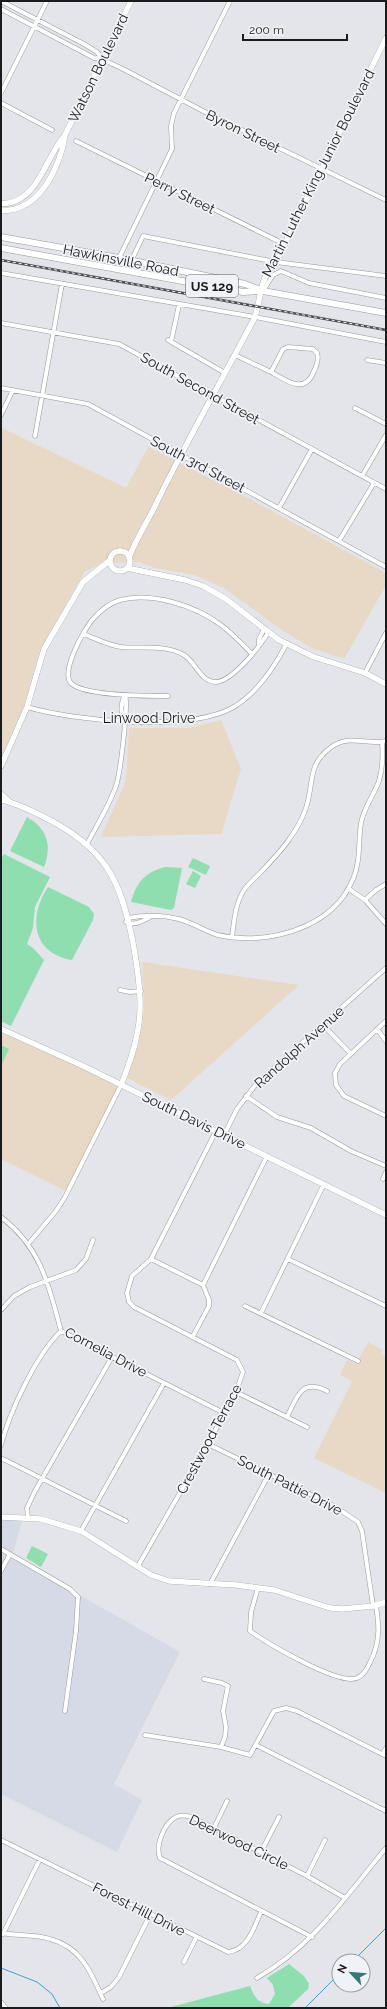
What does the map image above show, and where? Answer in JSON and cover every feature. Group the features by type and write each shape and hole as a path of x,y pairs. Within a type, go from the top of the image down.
{"main road":[{"name":"Hawkinsville Road","path":"1,237 119,258 245,284 263,291 386,313"},
{"name":"Hawkinsville Road","path":"1,248 243,292 263,291"}],"street":[{"name":"Byron Street","path":"1,1 90,48 102,59 181,100 321,170 327,170 386,200"},
{"path":"1,93 47,1"},
{"name":"Watson Boulevard","path":"1,211 20,208 36,198 42,191 53,172 65,135 131,1"},
{"path":"119,258 172,149 172,120 230,1"},
{"name":"Byron Street","path":"1,9 94,58 102,59"},
{"path":"17,17 20,11"},
{"name":"Martin Luther King Junior Boulevard","path":"128,563 135,543 256,317 263,291 262,283 269,268 276,262 386,38"},
{"path":"1,103 52,130"},
{"name":"Watson Boulevard","path":"1,204 21,198 29,192 43,173 57,143 65,135"},
{"name":"Perry Street","path":"76,141 284,244"},
{"path":"126,270 143,236 276,262 386,276"},
{"path":"263,291 273,275 281,271 309,283 386,298"},
{"path":"1,273 179,305 256,317 386,342"},
{"path":"34,436 43,396 62,284"},
{"path":"179,305 170,341 225,373"},
{"name":"South Second Street","path":"1,323 119,344 386,489"},
{"path":"235,355 292,383 304,385 309,382 314,373 318,360 317,353 313,349 288,347 283,349 271,372"},
{"path":"367,360 386,364"},
{"name":"South 3rd Street","path":"1,388 88,404 386,566"},
{"path":"1,415 13,390"},
{"path":"355,408 386,424"},
{"path":"362,476 386,435"},
{"path":"279,508 312,449"},
{"path":"339,541 374,483"},
{"name":"Martin Luther King Junior Boulevard","path":"123,551 135,543"},
{"path":"1,766 27,707 44,649 83,582 110,560 114,553 123,551 128,563 141,571 184,580 203,586 226,599 266,631 286,643 314,657 365,673 386,684"},
{"path":"110,560 113,567 118,570 128,563"},
{"path":"99,570 113,567"},
{"path":"168,696 125,695 79,688 70,682 67,677 69,665 91,620 118,601 132,598 150,598 180,604 207,616 220,625 252,654"},
{"path":"84,634 122,646 147,647 174,651 185,655 206,680 215,682 222,680 230,674 252,654 259,644 259,639 266,631"},
{"path":"365,673 386,633"},
{"name":"Linwood Drive","path":"27,707 81,718 124,720 193,720 232,708 256,688 267,675 286,643"},
{"path":"87,844 116,786 127,699 125,695"},
{"path":"129,921 143,921 150,917 180,919 210,933 232,937 256,939 280,935 297,929 325,913 338,902 349,889 358,864 361,822 381,773 384,742 360,740 342,742 332,746 317,760 314,767 306,808 291,839 244,890 236,912 232,937"},
{"path":"1,794 9,801 66,828 87,844 111,873 129,921 141,991 138,1033 133,1055 121,1085 65,1197 56,1211 29,1243"},
{"path":"1,800 9,801"},
{"path":"365,900 376,890 386,884"},
{"path":"349,889 365,900 386,924"},
{"name":"Randolph Avenue","path":"224,1134 246,1096 257,1083 386,968"},
{"path":"120,990 130,992 141,991"},
{"path":"386,1021 336,1069 335,1080 339,1091 352,1100 386,1116"},
{"path":"323,1025 351,1054"},
{"name":"South Davis Drive","path":"1,1029 224,1134 386,1215"},
{"path":"377,1029 386,1041"},
{"path":"246,1096 277,1117 311,1128 351,1151 386,1166"},
{"name":"Crestwood Terrace","path":"138,1566 208,1444 242,1378 243,1372 241,1364 237,1360 193,1336 134,1307 129,1302 127,1290 132,1276 151,1259 216,1131"},
{"path":"203,1285 267,1156"},
{"path":"383,1179 386,1172"},
{"path":"261,1313 324,1184"},
{"name":"Cornelia Drive","path":"1,1217 29,1243 47,1280 61,1331 224,1413"},
{"path":"1,1310 14,1296 47,1280 76,1270 86,1259 93,1240"},
{"path":"151,1259 203,1285 210,1300 209,1306 193,1336"},
{"path":"288,1259 386,1306"},
{"path":"244,1306 358,1361"},
{"path":"1,1445 10,1417 35,1364 52,1340 61,1331"},
{"path":"28,1518 27,1508 42,1479 112,1357"},
{"path":"81,1531 164,1383"},
{"path":"287,1417 298,1395 304,1388 314,1385 327,1391"},
{"path":"236,1392 308,1427"},
{"name":"South Pattie Drive","path":"208,1444 334,1506 358,1522 362,1532 374,1606"},
{"path":"1,1458 126,1521"},
{"path":"210,1584 269,1474"},
{"path":"1,1517 28,1518 55,1522 81,1531 151,1575 169,1581 274,1590 330,1608 342,1610 374,1606 386,1602"},
{"path":"1,1549 70,1589 78,1597 76,1631 65,1711"},
{"path":"1,1571 10,1554"},
{"path":"258,1588 250,1612 250,1631 275,1647 317,1668 334,1675 353,1679 363,1674 376,1647 380,1627 374,1606"},
{"path":"204,1680 222,1683 228,1686 223,1711 226,1727 225,1737 221,1747"},
{"path":"145,1735 221,1747 250,1755 274,1711 286,1708 297,1711 384,1755 386,1748"},
{"path":"256,1745 386,1811"},
{"path":"214,1828 228,1801"},
{"name":"Deerwood Circle","path":"312,1937 261,1912 160,1858 158,1850 159,1844 168,1826 177,1817 188,1816 261,1852 346,1898"},
{"path":"261,1852 279,1817"},
{"name":"Forest Hill Drive","path":"1,1840 196,1938 228,1952 237,1950 248,1938 261,1912"},
{"path":"307,1876 325,1840"},
{"path":"257,1978 285,1961 312,1937 346,1898 386,1848"},
{"path":"40,1860 2,1934 50,1938 71,1949 86,1962 103,1999"},
{"path":"101,1993 111,1988 119,1977 150,1915"},
{"path":"184,1962 196,1938"},
{"path":"1,2002 6,2008"}],"shaded area":[{"path":"2,428 126,488 148,447 229,488 386,573 386,585 344,659 312,648 283,631 224,588 195,575 155,568 139,562 104,563 85,571 39,653 25,703 1,758"},
{"path":"221,720 241,769 221,834 101,837 126,780 129,728 189,728"},
{"path":"142,962 299,985 171,1100 127,1078 139,1043 143,1022 144,1002"},
{"path":"1,1028 121,1085 68,1192 1,1159"},
{"path":"368,1342 383,1350 381,1354 386,1357 386,1493 314,1458 352,1381 340,1375 347,1360 356,1364"},
{"path":"1,1518 22,1521 12,1557 180,1652 114,1784 142,1800 117,1852 1,1794"}],"green space":[{"path":"27,817 40,827 44,833 48,845 48,852 44,867 10,851"},
{"path":"4,854 50,877 35,907 33,928 27,944 44,960 11,1026 1,1021 1,859"},
{"path":"193,858 210,866 206,875 188,867"},
{"path":"165,867 182,868 174,908 171,910 131,902 133,895 142,879 152,872"},
{"path":"193,871 201,876 195,888 186,884"},
{"path":"48,887 89,907 94,914 93,920 72,960 59,956 49,950 42,942 38,932 36,921 38,910"},
{"path":"1,1045 9,1049 1,1066"},
{"path":"32,1546 48,1554 41,1567 26,1558"},
{"path":"289,1964 304,1976 309,1984 308,1989 288,2008 167,2008 250,1986 259,2001 269,2004 275,1994 273,1985 267,1978"}],"waterway":[{"path":"361,1953 386,1928"},
{"path":"1,1968 37,1982 52,1994 60,2008"},
{"path":"305,2008 331,1982"}],"railway":[{"path":"1,260 386,330"}]}
